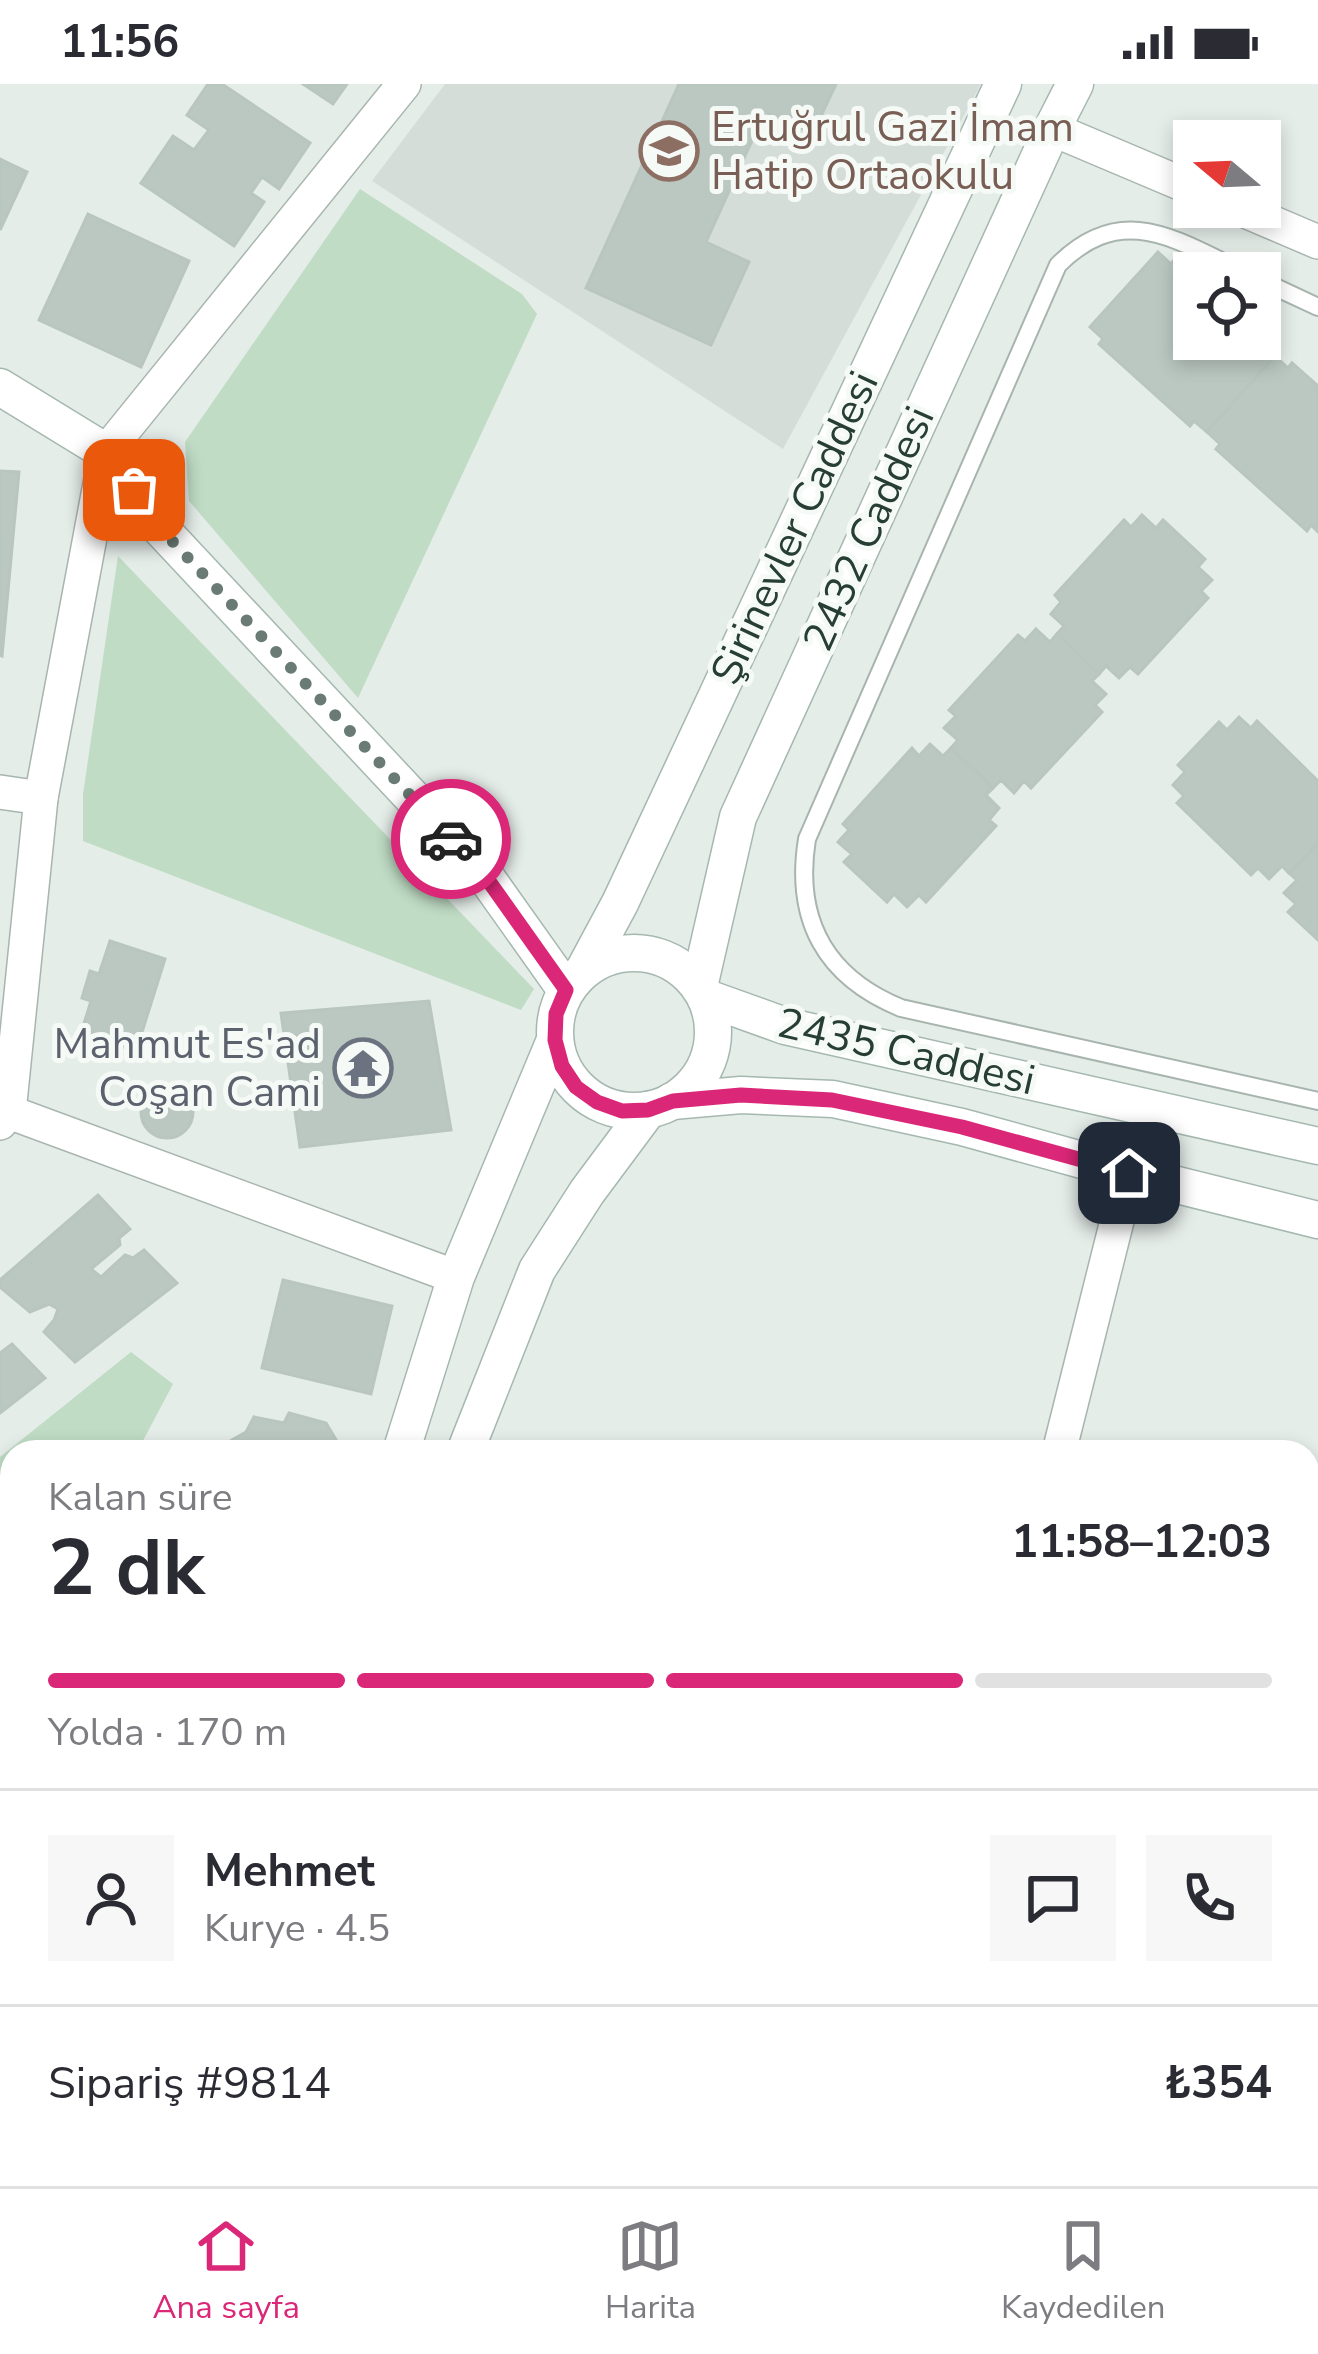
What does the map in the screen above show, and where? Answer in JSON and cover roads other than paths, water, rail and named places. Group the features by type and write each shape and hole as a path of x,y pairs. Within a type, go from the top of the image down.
{"street":[{"path":"404,84 106,452 40,798 4,1117 456,1277"},
{"name":"Şirinevler Caddesi","path":"405,1440 456,1277 555,1040 556,1014 620,903 1003,84"},
{"name":"2432 Caddesi","path":"703,993 738,817 1075,84"},
{"path":"1052,128 1173,180"},
{"path":"1281,226 1318,242"},
{"path":"0,387 106,452 161,529 483,873 575,980 606,957 632,952 658,956 681,968 703,993 712,1036 707,1062 693,1084 660,1106 587,1192 536,1270 470,1440"},
{"path":"0,792 40,798"},
{"name":"2435 Caddesi","path":"703,993 785,1026 1318,1146"},
{"path":"555,1040 562,1066 576,1087 597,1102 622,1111 660,1106"},
{"name":"2435 Caddesi","path":"660,1106 741,1095 832,1100 962,1127 1318,1220"},
{"path":"1062,1440 1129,1173"}],"lane":[{"path":"1201,252 1158,232 1118,230 1083,244 1058,265 807,839 804,893 821,944 836,966 866,991 901,1008 1318,1101"},
{"path":"1281,290 1318,307"}],"place":[{"name":"Ertuğrul Gazi İmam Hatip Ortaokulu","path":"669,151"},
{"name":"Mahmut Es'ad Coşan Cami","path":"363,1068"}]}
